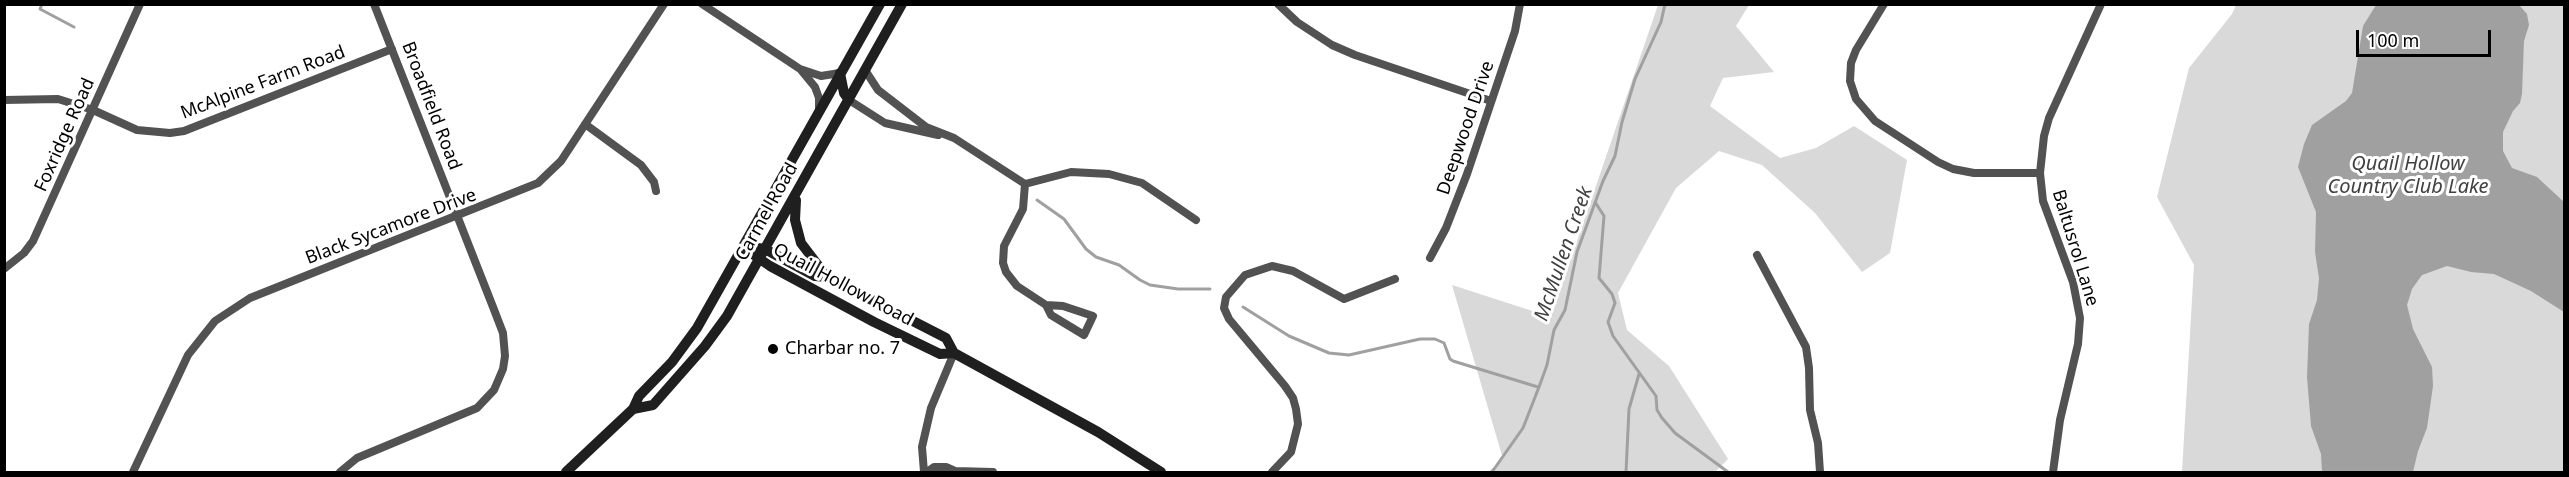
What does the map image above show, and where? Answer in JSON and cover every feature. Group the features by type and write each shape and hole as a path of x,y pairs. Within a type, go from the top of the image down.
{"main road":[{"name":"Carmel Road","path":"566,472 633,409 639,396 672,362 697,328 880,4"},
{"name":"Carmel Road","path":"633,409 653,405 679,377 727,316 902,4"},
{"path":"840,73 844,93 849,100"},
{"path":"797,193 795,220 801,243 827,277"},
{"name":"Quail Hollow Road","path":"744,246 765,249 815,276 827,277 946,338 954,352 1098,432 1161,472"},
{"name":"Quail Hollow Road","path":"744,246 759,260 874,322 940,354 954,352"}],"street":[{"name":"Foxridge Road","path":"4,269 24,253 33,242 140,4"},
{"name":"Broadfield Road","path":"340,472 357,458 477,408 487,399 500,378 505,356 503,333 375,4"},
{"name":"Black Sycamore Drive","path":"133,472 188,355 215,321 250,298 458,217 538,183 561,161 664,4"},
{"path":"702,4 800,69 821,76 840,73"},
{"path":"1278,4 1317,36 1355,55 1491,101"},
{"name":"Deepwood Drive","path":"1430,258 1458,198 1515,31 1521,4"},
{"name":"Baltusrol Lane","path":"1884,4 1851,63 1852,91 1866,114 1938,162 1953,169 1974,173 2040,173"},
{"name":"Baltusrol Lane","path":"2053,472 2060,420 2078,344 2080,318 2073,282 2043,201 2040,173 2044,136 2049,118 2101,4"},
{"name":"McAlpine Farm Road","path":"4,100 47,98 93,110 147,132 170,134 184,131 392,49"},
{"path":"800,69 815,87 819,98 819,111"},
{"path":"865,70 878,90 926,127 954,138 1025,184 1071,172 1108,174 1142,183 1196,220"},
{"path":"849,100 885,123 954,138"},
{"path":"585,124 641,165 654,182 656,190"},
{"path":"1025,184 1023,209 1004,246 1003,262 1006,272 1017,286 1046,305 1063,306 1093,316 1084,334 1051,315 1046,305"},
{"path":"1757,255 1806,347 1810,410 1818,443 1820,472"},
{"path":"1272,472 1291,452 1298,424 1296,409 1293,398 1285,386 1229,319 1224,308 1226,297 1245,275 1272,266 1293,271 1344,299 1395,279"},
{"path":"954,352 931,408 922,447 926,472 934,468 946,467 955,472 993,472"}],"shaded area":[{"path":"1658,5 1749,5 1736,26 1774,72 1723,78 1710,106 1780,158 1816,148 1854,126 1907,160 1890,253 1862,272 1815,213 1762,165 1719,151 1676,188 1618,293 1627,330 1669,366 1728,459 1715,472 1488,472 1503,459 1452,285 1551,317"},
{"path":"2236,5 2564,5 2564,472 2182,472 2194,265 2157,197 2189,68 2232,14"}],"water":[{"name":"Quail Hollow Country Club Lake","path":"2376,5 2519,5 2527,14 2529,25 2524,41 2522,94 2520,103 2513,111 2503,132 2503,151 2512,168 2537,177 2564,202 2564,312 2531,291 2494,274 2471,272 2447,266 2422,275 2412,289 2407,305 2413,329 2432,367 2433,386 2427,428 2413,472 2322,472 2321,454 2311,426 2307,377 2309,324 2317,300 2319,278 2315,252 2316,212 2298,167 2312,125 2346,101 2352,93 2363,26"}],"waterway":[{"path":"42,4 40,9 74,27"},
{"name":"McMullen Creek","path":"1492,472 1523,428 1539,387 1547,365 1554,330 1565,310 1577,252 1603,181 1615,156 1635,79 1661,22 1665,4"},
{"path":"1037,200 1064,219 1086,249 1096,257 1119,265 1140,280 1150,285 1178,289 1210,289"},
{"path":"1595,202 1604,216 1599,278 1612,294 1615,303 1608,322 1613,336 1656,396 1657,410 1662,418 1675,433 1728,472"},
{"path":"1243,307 1289,336 1329,353 1349,355 1420,339 1435,339 1444,343 1453,361 1538,387"},
{"path":"1626,472 1629,409 1639,374"}],"place":[{"name":"Charbar no. 7","path":"773,349"}]}
